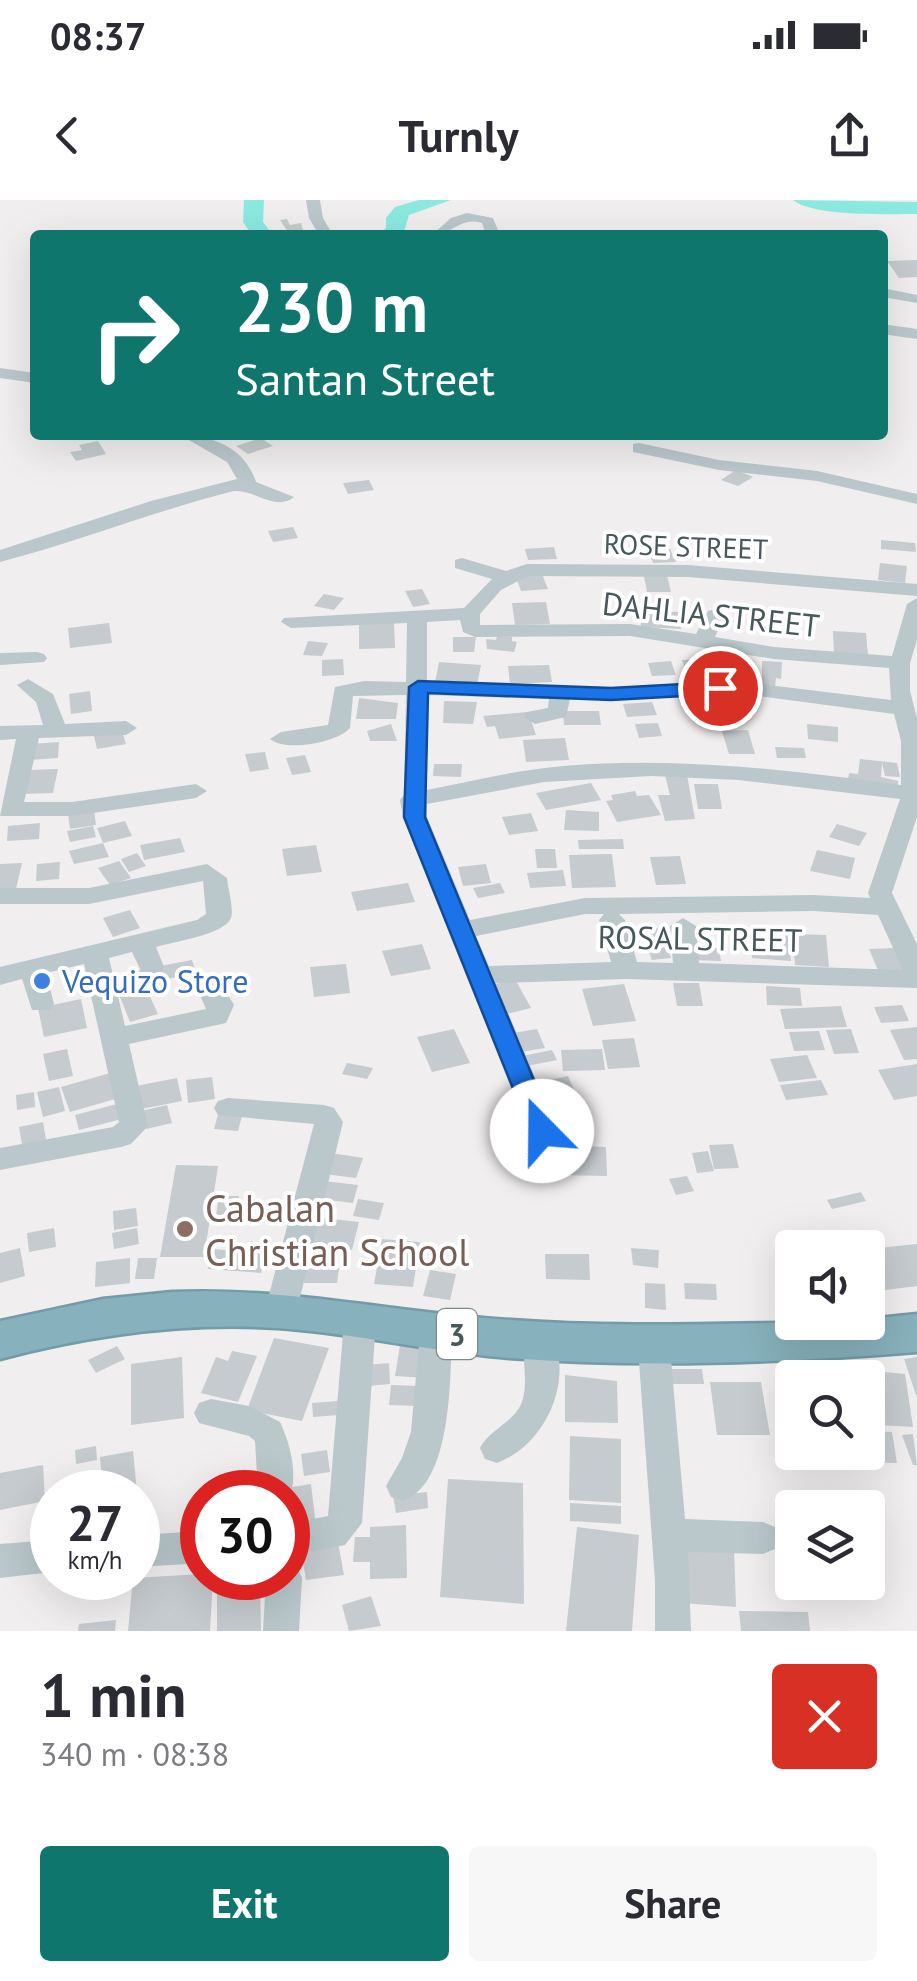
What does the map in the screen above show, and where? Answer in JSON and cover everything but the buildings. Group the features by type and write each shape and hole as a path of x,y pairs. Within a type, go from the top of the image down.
{"highway":[{"name":"3","path":"0,1340 151,1309 281,1310 436,1331 654,1348 916,1335"}],"street":[{"path":"313,200 323,230"},
{"path":"443,230 452,220 472,216 488,220 491,230"},
{"path":"888,293 917,299"},
{"path":"888,330 917,334"},
{"path":"0,373 30,377"},
{"path":"202,440 235,459 248,479 245,484"},
{"path":"639,448 718,465 817,476 917,499"},
{"path":"0,556 157,505 245,484 268,495 285,496"},
{"path":"462,564 506,577"},
{"name":"ROSE STREET","path":"506,577 527,570 688,570 917,590"},
{"path":"291,622 470,614 506,577"},
{"path":"917,604 901,708 912,741 914,794 882,878 884,907 917,971"},
{"name":"DAHLIA STREET","path":"470,614 470,628 474,631 608,629 774,653 907,654"},
{"path":"704,640 716,615"},
{"path":"417,616 412,800 422,839 463,930 542,1131"},
{"path":"0,659 37,658"},
{"path":"28,685 44,695 54,714 55,732"},
{"path":"281,739 340,728 344,692 352,688 560,693 752,688 901,708"},
{"path":"535,717 558,712 560,693"},
{"path":"0,734 126,728"},
{"path":"28,732 6,809 89,808 196,791"},
{"path":"412,800 566,773 754,764 914,794"},
{"path":"0,896 89,896 207,872 213,874 219,918 141,942 0,976"},
{"path":"463,930 585,906 813,903 884,907"},
{"path":"612,920 626,970"},
{"path":"683,926 688,971"},
{"path":"141,942 151,967"},
{"path":"0,1159 129,1132 134,1126 95,954"},
{"path":"32,968 42,1004"},
{"name":"ROSAL STREET","path":"481,975 626,970 917,979"},
{"path":"116,1038 217,1016 221,1006 207,981"},
{"path":"228,1108 314,1113 324,1115 330,1122 281,1310"},
{"path":"310,1537 333,1534 346,1523 360,1321"},
{"path":"403,1486 423,1455 430,1426 436,1331"},
{"path":"497,1448 533,1420 540,1399 540,1341"},
{"path":"654,1348 672,1631"},
{"path":"211,1413 258,1420 268,1428 274,1447 275,1470"},
{"path":"668,1536 763,1538"},
{"path":"0,1561 30,1558"},
{"path":"281,1631 283,1600"}],"waterway":[{"path":"254,200 253,222 259,230"},
{"path":"397,230 396,218 402,211 441,200"},
{"path":"803,200 859,207 917,208"}],"place":[{"name":"Vequizo Store","path":"42,981"},
{"name":"Cabalan Christian School","path":"185,1229"}],"route":[{"path":"542,1131 415,817 412,800 418,687 576,694 720,688"}]}
